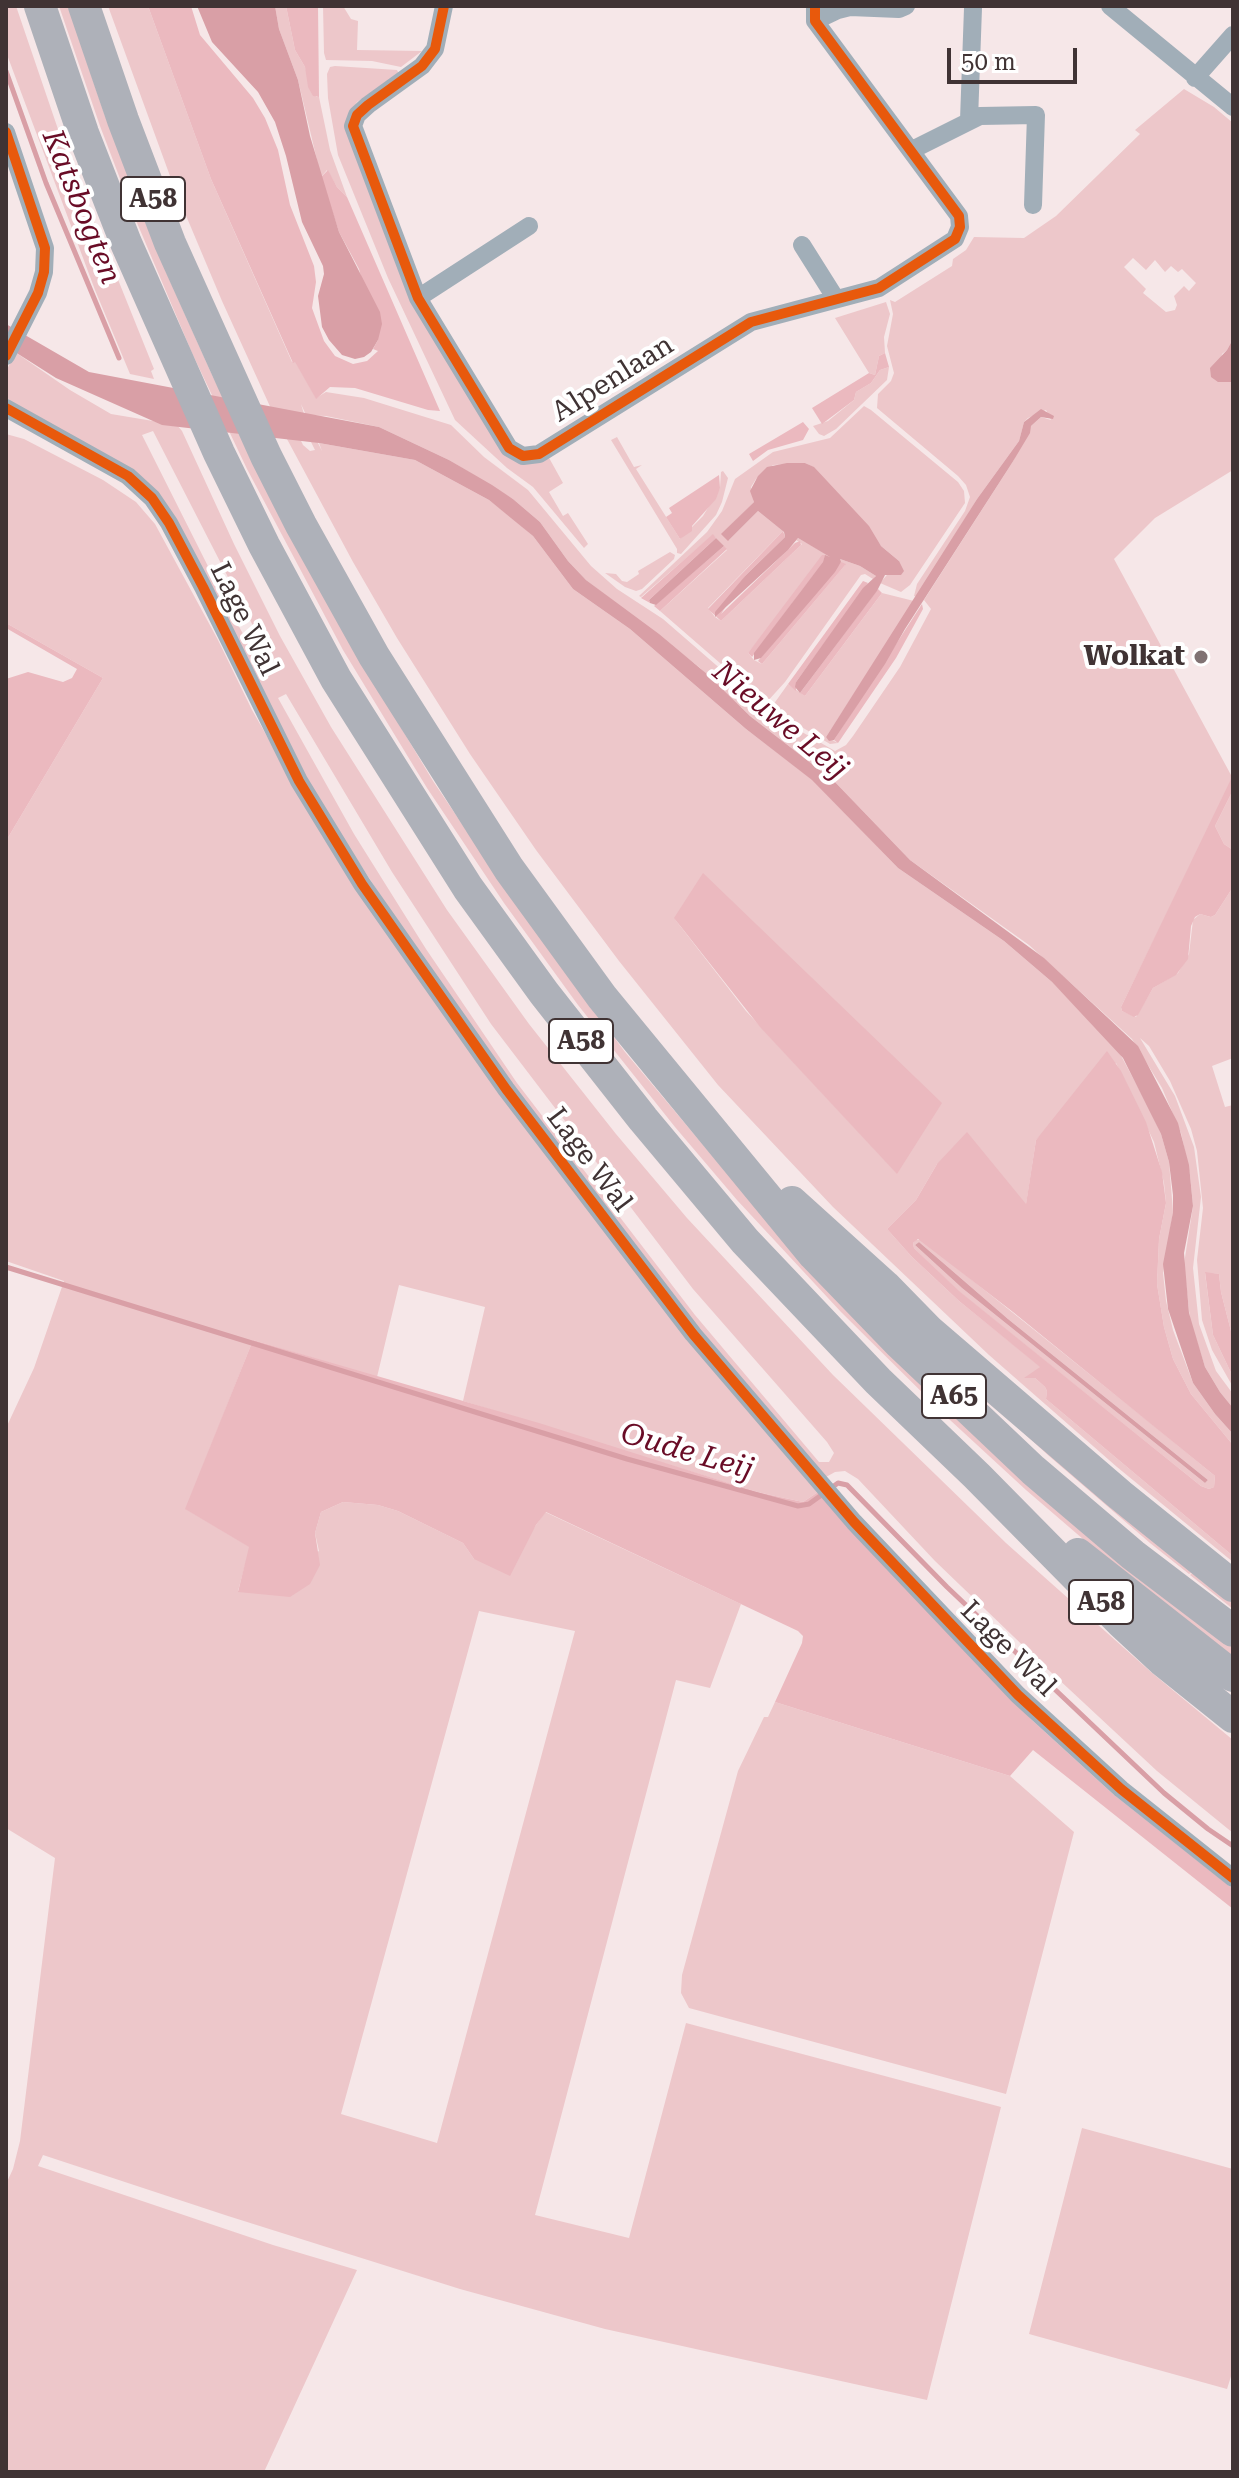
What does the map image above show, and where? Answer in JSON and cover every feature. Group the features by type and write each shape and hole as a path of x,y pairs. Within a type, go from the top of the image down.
{"highway":[{"name":"A58","path":"40,6 93,160 126,243 219,453 336,679 468,888 544,993 643,1119 745,1241 878,1381 1122,1623 1163,1661 1233,1717"},
{"name":"A58","path":"84,6 170,243 266,456 301,525 374,656 501,857 602,997 707,1126 885,1286 941,1342 1120,1495 1233,1586"},
{"name":"A65","path":"707,1126 814,1255 899,1343 1033,1470 1133,1555 1233,1631"},
{"path":"977,1476 1233,1676"}],"street":[{"name":"Alpenlaan","path":"444,6 435,49 422,66 357,115 353,126 418,298 509,448 523,456 539,454 751,322 879,288 955,239 960,227 959,216 815,14 850,7 899,9 906,6"},
{"path":"1110,6 1233,107"},
{"path":"969,120 973,8"},
{"path":"1195,78 1233,35"},
{"path":"912,150 969,120 991,114 1036,115 1033,205"},
{"path":"6,132 45,248 44,272 6,356"},
{"path":"418,298 529,226"},
{"path":"802,245 836,299"},
{"name":"Lage Wal","path":"6,408 128,476 152,498 203,587 299,781 400,940 506,1089 693,1334 836,1502 1018,1695 1121,1789 1233,1878"}],"shaded area":[{"path":"6,6 16,6 61,138 154,369 151,371 154,379 130,374 95,290 6,52"},
{"path":"59,6 68,6 105,116 166,272 213,377 345,634 433,781 522,913 625,1052 741,1190 1185,1611 1233,1648 1233,1660 1119,1570 1026,1490 841,1312 737,1200 675,1127 578,1005 504,903 427,788 343,650 247,469 192,353 135,218"},
{"path":"108,6 148,6 211,179 292,362 295,361 316,398 326,392 364,398 451,425 484,457 528,490 591,566 617,589 663,619 776,717 835,751 846,745 853,736 900,667 931,609 924,600 1012,463 1031,426 1041,417 1051,420 1046,410 1024,422 1019,441 977,499 917,597 914,596 917,584 965,511 970,497 966,485 958,476 877,408 878,394 891,381 894,373 887,346 893,314 890,300 895,302 952,266 953,259 966,250 974,237 1024,238 1056,216 1140,134 1135,130 1184,89 1233,123 1233,339 1222,354 1218,382 1233,382 1233,470 1155,518 1114,559 1233,774 1121,1007 1122,1011 1136,1017 1153,988 1178,973 1189,954 1193,920 1200,914 1215,915 1233,887 1233,1058 1212,1066 1225,1107 1233,1105 1233,1339 1219,1274 1205,1273 1213,1335 1233,1377 1233,1387 1212,1350 1202,1320 1197,1260 1203,1208 1197,1151 1170,1081 1149,1046 1140,1038 1175,1096 1194,1147 1201,1197 1193,1268 1199,1324 1216,1371 1233,1394 1233,1408 1205,1367 1190,1320 1184,1264 1193,1206 1181,1133 1162,1088 1132,1039 1029,945 910,860 834,781 750,716 699,667 586,580 540,522 513,499 449,460 379,427 306,415 301,404 304,414 288,413 303,445 310,451 315,450 309,438 316,439 322,451 319,443 415,460 489,500 533,536 573,589 630,629 746,729 813,780 898,868 1004,941 1052,982 1118,1050 1161,1134 1169,1162 1173,1212 1163,1273 1173,1330 1193,1383 1233,1434 1233,1445 1191,1394 1173,1359 1157,1284 1159,1239 1166,1203 1164,1183 1154,1142 1116,1063 1036,1140 1026,1205 937,1164 916,1200 887,1229 959,1301 1041,1367 1027,1378 1035,1378 1045,1387 1046,1399 1233,1556 1233,1562 1117,1467 989,1355 833,1207 718,1085 619,961 536,850 470,754 353,562 273,413 174,187","holes":["1133,258 1146,270 1155,260 1165,272 1171,266 1178,272 1182,269 1196,283 1189,291 1184,286 1174,296 1175,310 1166,312 1143,293 1146,289 1124,267","674,918 897,1173 746,1011"]},
{"path":"148,6 191,6 200,35 253,98 265,118 278,150 290,205 314,266 316,282 312,308 324,341 335,356 353,364 367,361 378,351 373,349 378,340 359,269 339,232 321,177 328,170 337,187 347,197 440,411 355,388 330,387 316,399 293,363 211,179"},
{"path":"197,6 275,6 279,29 298,80 310,136 339,232 380,312 382,324 378,340 364,357 355,359 342,355 322,327 318,296 323,266 302,222 275,122 258,92 212,42"},
{"path":"275,6 286,6 295,50 316,97 319,97 330,150 347,197 327,170 321,177 298,80 279,29"},
{"path":"286,6 318,6 319,97 313,96 308,87 305,67 295,50"},
{"path":"323,6 343,6 351,19 358,21 357,50 422,51 401,67 372,61 326,60"},
{"path":"330,67 397,70 399,74 357,102 351,111 351,133 498,445 548,456 563,483 549,492 563,516 568,513 588,544 584,548 533,487 507,468 455,420 388,278 338,155 327,74"},
{"path":"886,302 890,314 884,337 885,353 879,356 875,375 869,373 835,318"},
{"path":"6,324 89,372 379,427 449,460 492,485 540,522 586,580 659,634 707,674 750,716 834,781 910,860 1044,958 1138,1046 1178,1123 1189,1165 1193,1206 1184,1253 1189,1313 1205,1367 1233,1408 1233,1434 1193,1383 1168,1309 1163,1264 1173,1212 1173,1195 1169,1162 1161,1134 1123,1058 1052,982 1004,941 898,868 812,780 746,729 630,629 573,589 533,536 489,500 415,460 319,443 162,425 56,378 15,352 6,350"},
{"path":"1233,339 1233,382 1218,382 1211,377 1210,368"},
{"path":"15,352 111,414 177,425 280,636 331,727 447,910 529,1024 687,1218 833,1375 1006,1543 1233,1740 1233,1833 1157,1771 1040,1662 935,1561 858,1479 845,1471 826,1477 694,1326 448,999 311,789 171,513 15,407 6,396 6,372","holes":["153,431 269,657 272,667 264,671 142,435","286,694 392,872 491,1024 693,1289 827,1442 834,1453 829,1462 819,1462 695,1315 517,1083 426,949 354,834 278,698"]},
{"path":"885,353 889,367 880,370 871,383 856,392 854,400 822,424 812,408 869,373 875,375 879,356"},
{"path":"889,367 887,380 836,429 824,436 819,434 813,426 828,421 854,400 856,392 871,383 880,370"},
{"path":"864,406 958,482 964,491 965,503 910,585 901,592 880,583 899,561 881,546 813,467 805,463 773,465 756,479 751,487 754,502 722,534 729,540 758,511 783,531 708,608 715,617 721,621 802,544 796,540 798,538 830,556 748,653 754,660 762,664 845,565 838,561 840,559 876,576 873,579 861,575 785,682 766,703 660,611 727,550 713,535 639,596 707,532 722,511 735,479 773,452 830,438"},
{"path":"1041,409 1054,416 1053,419 1041,417 1031,426 1012,463 885,664 834,740 829,741 826,737 977,499 1019,441 1024,422"},
{"path":"803,422 809,429 803,440 768,450 753,461 749,454"},
{"path":"6,434 24,439 103,480 136,502 155,524 252,710 322,833 818,1492 803,1502 757,1492 463,1401 485,1307 399,1285 377,1377 253,1340 186,1509 250,1547 238,1591 319,1551 315,1533 321,1512 343,1502 378,1505 398,1511 463,1543 474,1559 534,1528 545,1512 741,1604 710,1688 676,1680 535,2215 629,2238 686,2023 1001,2107 927,2400 605,2329 460,2289 43,2155 38,2166 357,2270 264,2472 6,2472 6,2184 20,2141 55,1858 6,1828 6,1428 34,1368 64,1281 6,1261 6,841 103,678 6,623","holes":["479,1611 575,1631 437,2143 341,2114"]},
{"path":"617,437 634,467 642,465 636,469 680,539 703,516 720,488 721,472 728,478 716,515 681,554 677,553 611,440"},
{"path":"805,463 814,467 869,526 881,546 899,561 904,571 901,575 885,575 877,591 800,693 795,687 796,682 863,588 876,576 840,559 835,572 761,658 754,660 754,653 823,562 825,555 830,557 798,538 715,617 715,612 746,575 785,537 784,532 758,511 728,541 721,534 754,502 750,491 758,476 767,467"},
{"path":"719,475 720,488 716,499 692,526 692,531 680,539 666,517 672,513 669,508"},
{"path":"783,531 785,537 746,575 721,614 795,543 800,541 801,545 721,621 708,609"},
{"path":"713,534 716,538 649,600 650,603 641,598"},
{"path":"716,538 724,546 656,605 650,603 649,600"},
{"path":"724,546 727,549 660,611 654,606"},
{"path":"670,552 675,555 674,559 636,591 605,573 616,574 627,582 639,574 638,571"},
{"path":"825,555 823,562 752,657 748,653"},
{"path":"841,562 846,564 762,664 758,661"},
{"path":"863,581 868,583 796,682 796,691 788,684"},
{"path":"878,589 882,593 805,696 800,693"},
{"path":"882,593 914,601 826,737 838,743 830,744 775,711 773,705 788,684 805,696"},
{"path":"922,604 923,609 896,658 838,743 834,740"},
{"path":"6,623 103,678 6,841 6,679 28,672 63,682 72,678 77,669 6,628"},
{"path":"1232,777 1233,790 1215,826 1224,844 1233,850 1233,887 1215,915 1200,914 1195,917 1191,926 1188,959 1176,975 1153,988 1134,1017 1122,1011 1121,1007"},
{"path":"1233,790 1233,850 1224,844 1215,826"},
{"path":"703,873 942,1103 897,1174 760,1027 674,918"},
{"path":"1107,1051 1121,1071 1146,1122 1162,1172 1166,1203 1159,1239 1157,1284 1173,1359 1191,1394 1233,1445 1233,1556 1046,1399 1045,1387 1035,1378 1024,1378 1040,1367 959,1301 887,1229 916,1200 937,1164 967,1132 1026,1204 1036,1140","holes":["918,1239 1215,1476 1214,1487 1201,1486 959,1291 914,1248 913,1243"]},
{"path":"922,1240 1148,1421 1215,1476 1214,1487 1201,1486 958,1291 914,1248 913,1243","holes":["919,1242 1008,1319 1208,1480 1205,1483 962,1288 915,1245"]},
{"path":"919,1242 1008,1319 1208,1480 1205,1483 962,1288 915,1245"},
{"path":"1205,1272 1219,1274 1233,1339 1233,1377 1213,1335"},
{"path":"253,1340 539,1423 757,1492 803,1502 818,1492 1033,1721 1113,1794 1233,1889 1233,1909 1033,1750 1010,1776 775,1702 802,1643 803,1636 798,1631 546,1512 510,1576 474,1559 463,1543 398,1511 378,1505 343,1502 321,1512 315,1533 320,1565 310,1584 290,1597 238,1592 249,1547 185,1509"},
{"path":"973,1387 1233,1600 1233,1609 1190,1575 1193,1572 1189,1574 1150,1543"},
{"path":"775,1702 1010,1776 1074,1832 1006,2094 689,2008 681,1993 682,1975 738,1771 764,1717 768,1717"},
{"path":"1082,2128 1233,2169 1233,2370 1227,2389 1029,2334"}],"waterway":[{"name":"Katsbogten","path":"6,71 46,183 119,358"},
{"name":"Oude Leij","path":"6,1267 627,1459 798,1506 809,1504 838,1483 847,1485 947,1587 1164,1793 1233,1846"}],"cycle path":[{"path":"444,6 435,49 422,66 357,115 353,126 418,298 509,448 523,456 539,454 751,322 879,288 955,239 960,227 959,216 815,21 815,6"},
{"path":"6,132 45,248 44,272 38,293 6,356"},
{"path":"6,408 128,476 152,498 203,587 299,781 362,884 506,1089 693,1334 854,1522 1018,1695 1121,1789 1233,1878"}],"place":[{"name":"Wolkat","path":"1201,657"}],"water label":[{"name":"Nieuwe Leij","path":"780,721"}]}
